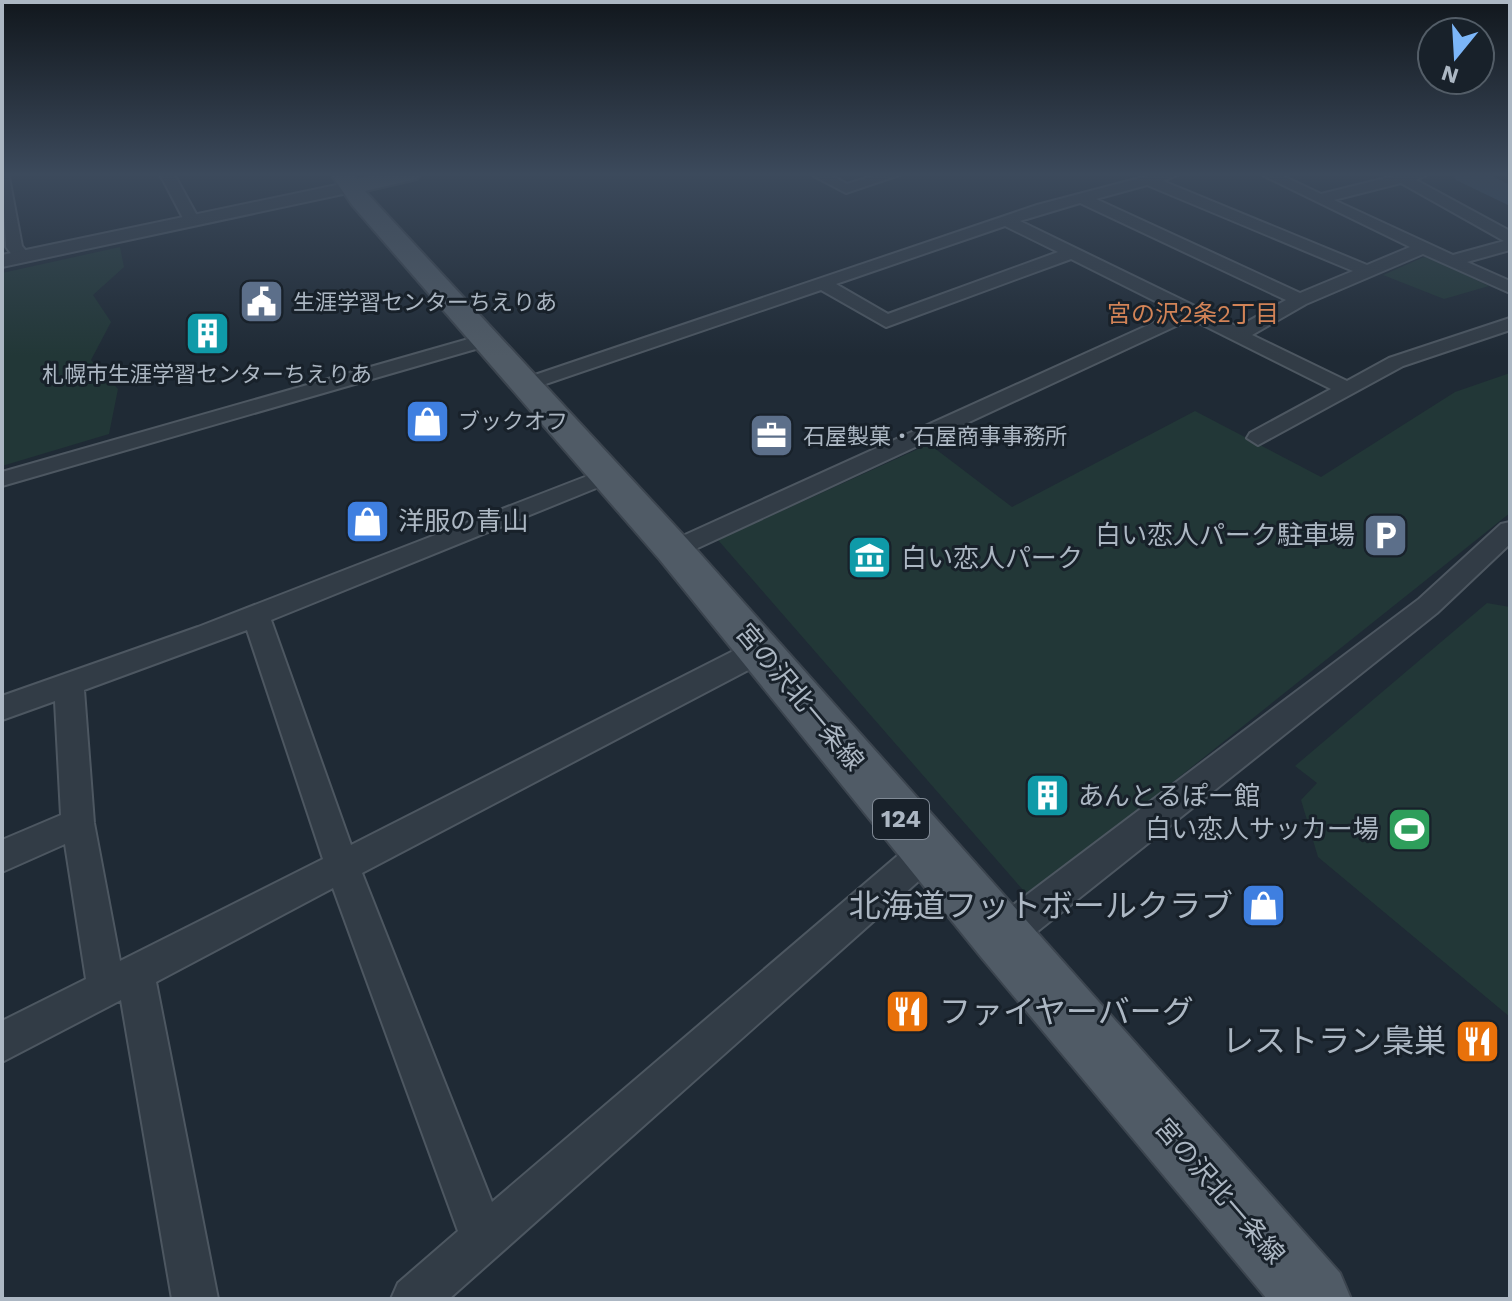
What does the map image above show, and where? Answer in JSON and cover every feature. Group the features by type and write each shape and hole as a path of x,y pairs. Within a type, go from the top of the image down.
{"main road":[{"name":"宮の沢北一条線","path":"394,235 761,650 1001,937 1314,1299"}],"street":[{"path":"12,235 14,247 23,257"},
{"path":"2,261 128,235"},
{"path":"524,385 963,235"},
{"path":"1035,235 1345,388"},
{"path":"1160,235 1300,300"},
{"path":"1279,235 1369,272"},
{"path":"1394,235 1510,288"},
{"path":"1450,261 1510,245"},
{"path":"1238,335 1300,300 1422,248"},
{"path":"822,283 886,321 1072,253"},
{"path":"674,550 1191,312"},
{"path":"1258,438 1396,362 1510,324"},
{"path":"2,479 486,340"},
{"path":"2,708 255,614 608,475"},
{"path":"1001,937 1428,606 1510,530"},
{"path":"255,614 342,866 483,1237"},
{"path":"2,1042 120,978 761,650"},
{"path":"69,684 78,823 120,978 195,1299"},
{"path":"2,856 78,823"},
{"path":"414,1299 928,851"}],"green space":[{"path":"120,247 124,267 93,295 111,322 91,360 118,389 109,434 2,466 2,273"},
{"path":"1424,257 1489,286 1444,299 1383,275"},
{"name":"白い恋人パーク","path":"1510,373 1510,513 1029,897 718,540 929,444 1012,507 1195,411 1321,477 1455,392"},
{"name":"白い恋人サッカー場","path":"1487,603 1510,607 1510,1017 1318,857 1301,800 1317,783 1295,766"}],"place":[{"name":"生涯学習センターちえりあ","path":"262,302"},
{"name":"札幌市生涯学習センターちえりあ","path":"207,333"},
{"name":"ブックオフ","path":"427,421"},
{"name":"石屋製菓・石屋商事事務所","path":"772,436"},
{"name":"洋服の青山","path":"367,521"},
{"name":"白い恋人パーク駐車場","path":"1386,535"},
{"name":"白い恋人パーク","path":"870,558"},
{"name":"あんとるぽー館","path":"1047,796"},
{"name":"白い恋人サッカー場","path":"1410,829"},
{"name":"北海道フットボールクラブ","path":"1264,906"},
{"name":"ファイヤーバーグ","path":"908,1012"},
{"name":"レストラン梟巣","path":"1477,1041"}],"district":[{"name":"宮の沢2条2丁目","path":"1193,314"}]}
